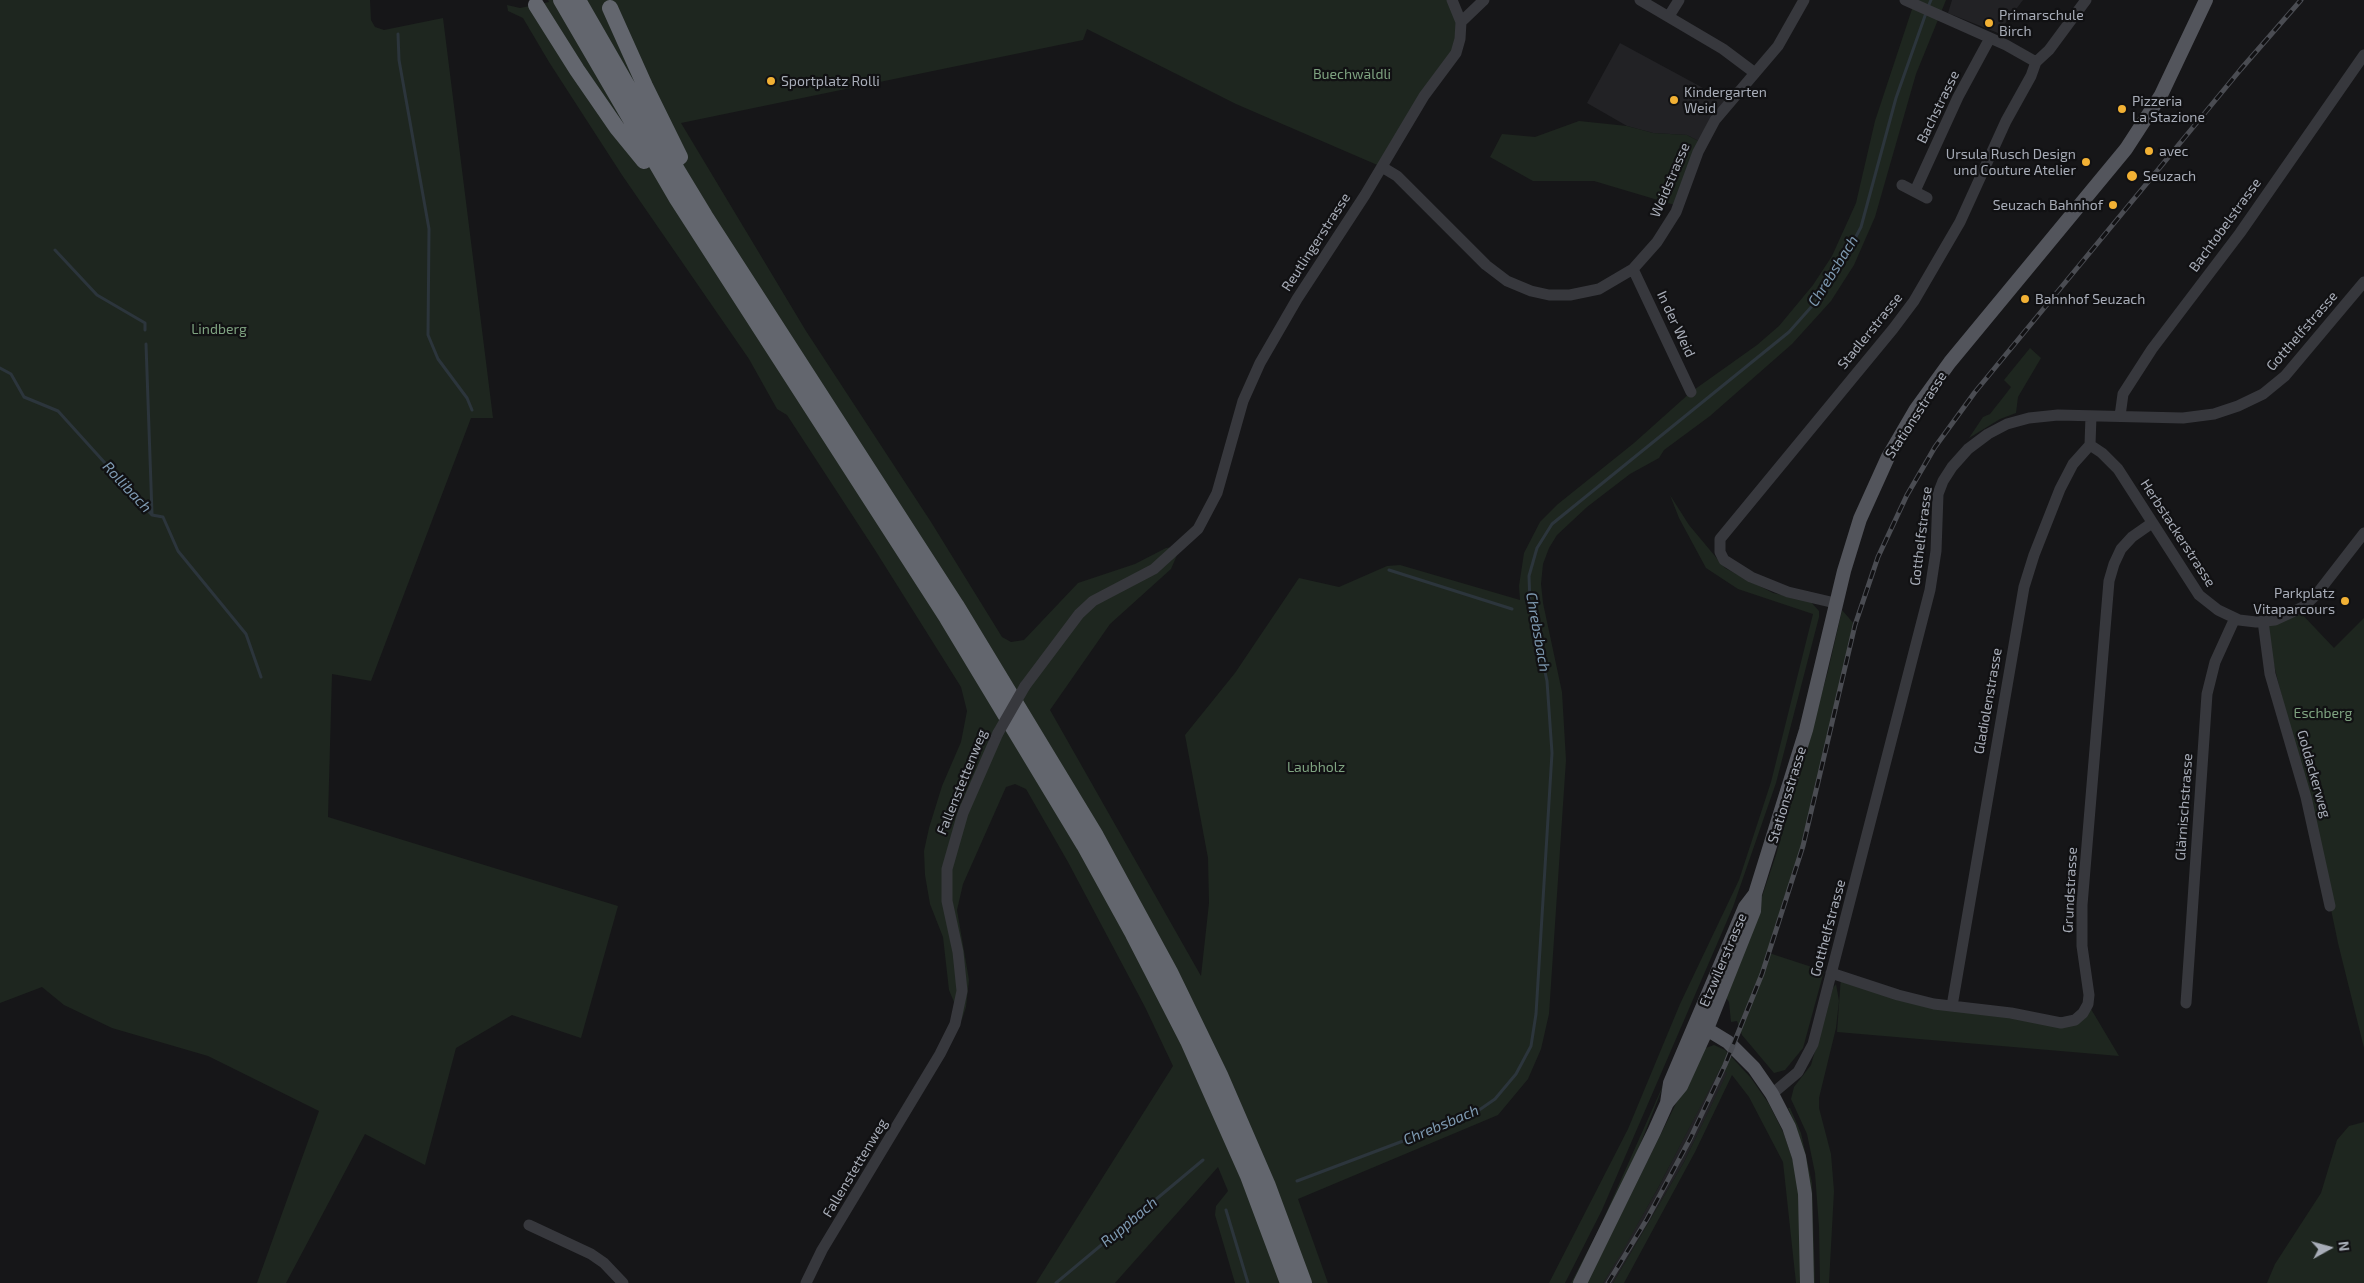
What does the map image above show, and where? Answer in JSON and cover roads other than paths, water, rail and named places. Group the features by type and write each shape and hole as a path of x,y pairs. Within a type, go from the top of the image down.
{"highway":[{"path":"560,0 677,199 952,626 1084,845 1133,934 1188,1041 1248,1176 1288,1283"},
{"path":"578,0 705,216 970,628 1042,743 1114,868 1170,972 1220,1075 1268,1186 1304,1283"},
{"path":"536,5 566,55 617,128 677,199"},
{"path":"610,8 645,86 692,179 705,216"}],"main road":[{"name":"Stationsstrasse","path":"1756,894 1806,730 1835,603 1860,519 1888,457 1930,389 2126,149 2161,95 2206,0"},
{"name":"Etzwilerstrasse","path":"1580,1283 1621,1203 1667,1103 1670,1083 1702,1026 1745,907 1756,894"},
{"path":"1702,1026 1722,1038 1742,1056 1772,1094 1789,1127 1801,1165 1806,1209 1807,1283"}],"street":[{"path":"1452,0 1461,22 1484,0"},
{"path":"1640,0 1723,49 1755,72"},
{"path":"1669,16 1679,0"},
{"name":"Weidstrasse","path":"1382,167 1397,176 1491,270 1517,286 1543,294 1576,294 1610,283 1633,269 1657,242 1676,212 1698,152 1715,120 1781,40 1804,0"},
{"path":"1904,0 1990,38 2036,62"},
{"name":"Stadlerstrasse","path":"1835,603 1788,592 1751,577 1724,560 1720,552 1720,540 1914,301 1953,235 2006,121 2031,76 2036,62 2049,50 2086,0"},
{"name":"Reutlingerstrasse","path":"1205,518 1217,493 1244,401 1260,363 1297,299 1382,167 1424,96 1456,53 1460,39 1461,22"},
{"name":"Bachstrasse","path":"1915,191 1958,97 1990,38"},
{"name":"Bachtobelstrasse","path":"2120,416 2121,402 2125,390 2152,349 2240,233 2364,55"},
{"path":"1902,185 1927,198"},
{"name":"In der Weid","path":"1633,269 1691,392"},
{"name":"Gotthelfstrasse","path":"1772,1094 1794,1076 1807,1058 1832,973 1930,590 1936,551 1937,501 1943,481 1952,467 1968,449 2002,427 2040,416 2183,418 2206,416 2222,412 2256,397 2279,381 2296,365 2364,282"},
{"path":"2090,445 2091,416"},
{"name":"Herbstackerstrasse","path":"2090,445 2102,453 2118,470 2199,595 2218,610 2235,618 2263,622 2289,615 2306,605 2364,532"},
{"name":"Gladiolenstrasse","path":"1952,1006 2024,587 2034,555 2060,489 2076,460 2090,445"},
{"name":"Fallenstettenweg","path":"806,1283 822,1250 940,1054 955,1024 962,991 958,952 947,901 947,869 963,813 998,733 1025,686 1079,614 1104,594 1154,570 1198,529 1205,518"},
{"name":"Grundstrasse","path":"1832,973 1906,998 2061,1022 2075,1020 2086,1009 2088,995 2083,955 2082,918 2109,581 2121,549 2132,537 2152,523"},
{"name":"Glärnischstrasse","path":"2186,1003 2207,697 2212,671 2235,618"},
{"name":"Goldackerweg","path":"2263,622 2270,674 2308,804 2330,906"},
{"path":"530,1225 591,1254 604,1263 623,1283"}],"waterway":[{"name":"Chrebsbach","path":"1928,7 1931,0"},
{"name":"Chrebsbach","path":"1297,1181 1472,1115 1495,1099 1516,1074 1531,1046 1536,1014 1552,753 1547,681 1530,604 1529,576 1537,548 1552,524 1789,332 1821,296 1842,263 1861,227 1896,98 1926,13"},
{"path":"398,34 399,60 429,229 428,335 438,359 467,398 472,410"},
{"path":"55,250 97,295 145,323 145,330"},
{"path":"146,344 152,514"},
{"name":"Rollibach","path":"0,368 11,374 24,397 58,411 152,515 163,517 178,551 246,634 261,677"},
{"path":"1389,570 1512,609"},
{"name":"Ruppbach","path":"1056,1283 1203,1160"},
{"name":"Chrebsbach","path":"1226,1210 1248,1283"}],"railway":[{"path":"1608,1283 1647,1219 1690,1139 1725,1065 1762,974 1803,846 1855,625 1878,557 1907,495 1935,447 1975,392 2241,69 2301,0"}],"place":[{"name":"Primarschule Birch","path":"1989,23"},
{"name":"Sportplatz Rolli","path":"771,81"},
{"name":"Kindergarten Weid","path":"1674,100"},
{"name":"Pizzeria La Stazione","path":"2122,109"},
{"name":"avec","path":"2149,151"},
{"name":"Ursula Rusch Design und Couture Atelier","path":"2086,162"},
{"name":"Seuzach","path":"2132,176"},
{"name":"Seuzach Bahnhof","path":"2113,205"},
{"name":"Bahnhof Seuzach","path":"2025,299"},
{"name":"Parkplatz Vitaparcours","path":"2345,601"}],"park label":[{"name":"Buechwäldli","path":"1352,74"},
{"name":"Lindberg","path":"219,329"},
{"name":"Eschberg","path":"2323,713"},
{"name":"Laubholz","path":"1316,767"}]}
